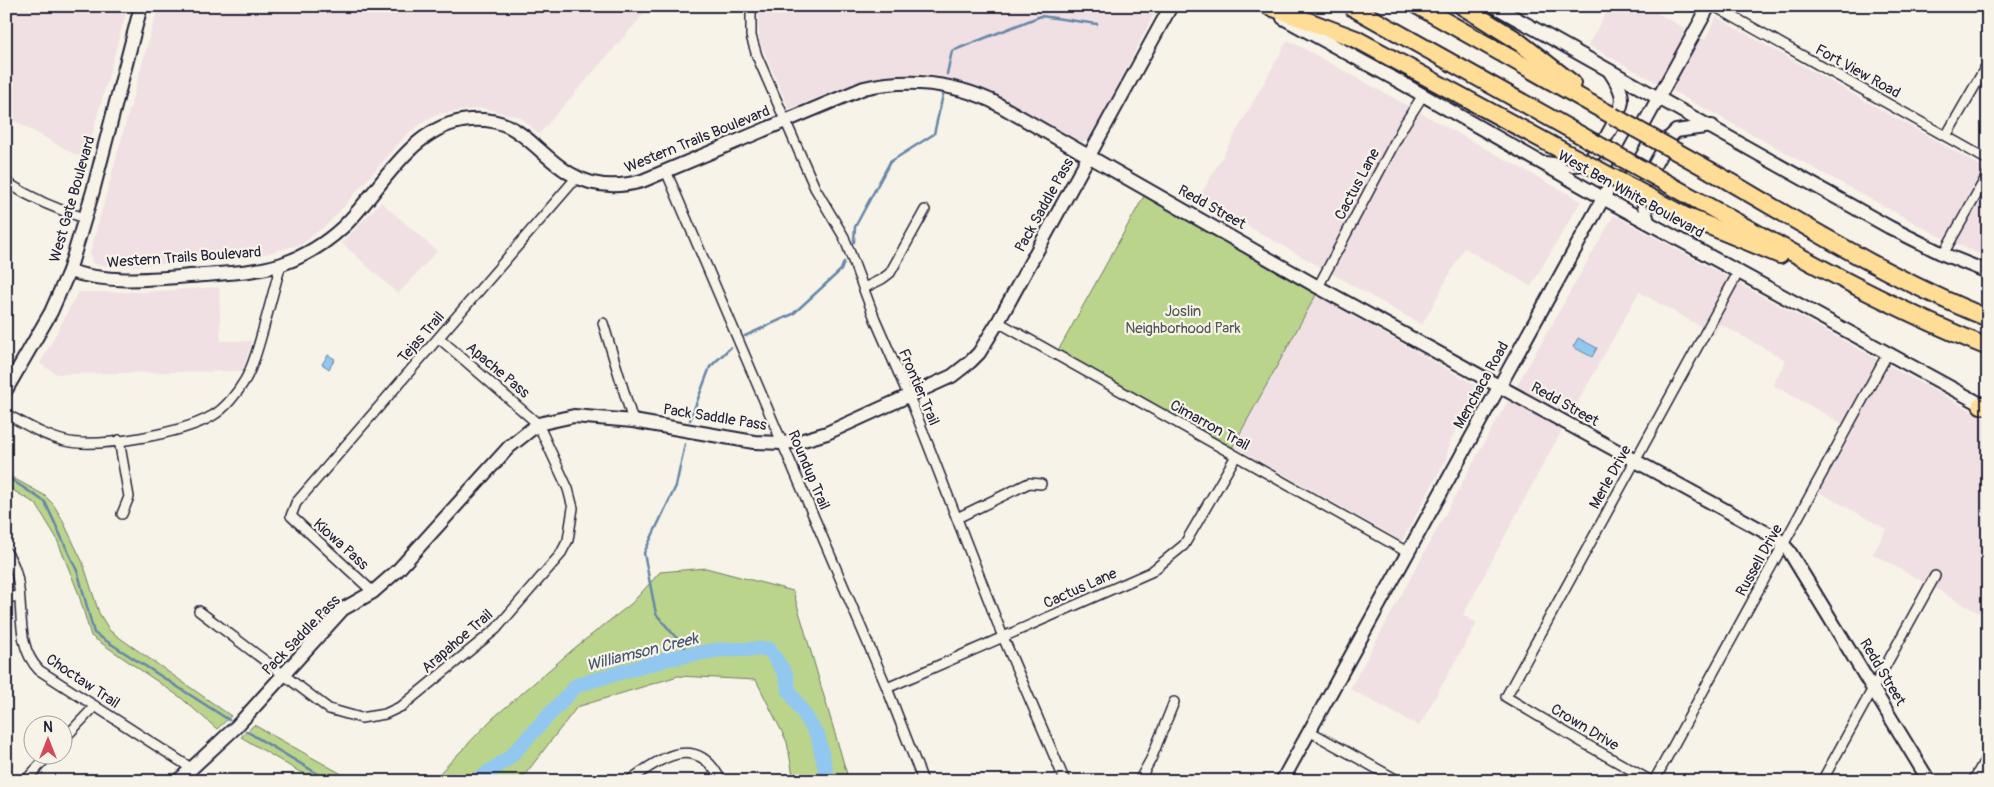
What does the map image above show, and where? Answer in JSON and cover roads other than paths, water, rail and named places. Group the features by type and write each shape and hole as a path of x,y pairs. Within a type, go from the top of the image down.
{"highway":[{"path":"1268,6 1356,39 1685,216 1839,279 1953,333 1988,347"},
{"path":"1350,6 1839,279"},
{"path":"1418,6 1879,267 1963,308 1988,318"},
{"path":"1462,6 1515,39 1613,116"}],"street":[{"name":"West Gate Boulevard","path":"6,390 51,312 69,271 85,218 141,6"},
{"name":"Frontier Trail","path":"752,6 750,25 753,46 815,188 844,237 875,319 909,396 1003,637 1065,781"},
{"name":"Pack Saddle Pass","path":"178,781 236,727 343,609 373,592 398,570 509,447 538,424 574,416 634,420 754,442 782,443 800,441 827,433 909,396 952,376 965,366 979,353 998,322 1171,6"},
{"name":"West Ben White Boulevard","path":"1261,6 1603,198 1986,406"},
{"path":"1494,6 1889,226 1943,254 1988,272"},
{"name":"Menchaca Road","path":"1282,781 1409,553 1498,386 1710,6"},
{"name":"Fort View Road","path":"1714,6 1988,160"},
{"path":"1946,136 1988,63"},
{"path":"1541,163 1583,164 1593,157 1619,114 1622,99 1619,86 1608,70"},
{"name":"Western Trails Boulevard","path":"69,271 92,278 125,280 258,270 281,264 316,248 335,234 413,147 426,136 448,124 464,121 480,120 511,127 530,139 562,168 577,177 596,184 618,186 642,182 848,94 870,87 900,82 938,84 969,91 992,100 1089,157"},
{"name":"Cactus Lane","path":"1318,287 1422,95"},
{"path":"1648,221 1642,191 1670,137 1676,131 1712,126"},
{"name":"Redd Street","path":"1089,157 1318,287 1768,533 1784,544 1929,781"},
{"name":"Roundup Trail","path":"666,171 887,688 923,781"},
{"path":"1943,254 1988,174"},
{"name":"Tejas Trail","path":"290,516 296,503 577,177"},
{"path":"6,182 48,205 85,218"},
{"path":"864,288 890,273 925,210"},
{"path":"6,414 38,431 65,441 86,443 119,440 193,426 214,415 233,397 246,380 255,358 281,264"},
{"name":"Merle Drive","path":"1506,697 1739,271"},
{"name":"Cimarron Trail","path":"998,322 1409,553"},
{"path":"603,323 634,420"},
{"name":"Apache Pass","path":"439,338 538,424"},
{"name":"Russell Drive","path":"1652,781 1888,353"},
{"name":"Arapahoe Trail","path":"199,611 329,709 361,718 385,714 402,706 496,629 560,555 568,540 574,508 568,489 538,424"},
{"path":"119,440 129,497 122,514"},
{"name":"Cactus Lane","path":"887,688 1151,572 1184,545 1236,456"},
{"path":"956,518 1029,483 1041,484"},
{"name":"Kiowa Pass","path":"290,516 373,592"},
{"name":"Choctaw Trail","path":"6,552 16,570 24,644 33,663 39,670 191,768"},
{"path":"1822,781 1935,576"},
{"path":"6,598 18,596"},
{"name":"Crown Drive","path":"1506,697 1652,781"},
{"path":"1139,781 1151,759 1174,702"},
{"path":"72,730 95,706"},
{"path":"1309,731 1399,781"},
{"path":"629,781 651,764 670,754 689,753 705,759 721,781"},
{"path":"1973,781 1988,755"},
{"path":"25,781 41,764"}],"water":[{"path":"1578,338 1597,348 1592,357 1573,347"},
{"path":"328,355 335,359 329,369 322,364"}],"waterway":[{"path":"947,74 952,51 1041,16 1097,24"},
{"path":"854,242 855,227 890,162 934,134 943,95"},
{"path":"745,336 793,314 841,270 844,262"},
{"path":"690,420 710,367 731,347"},
{"path":"685,444 676,486 644,553 656,614 691,655"},
{"path":"6,476 45,502 78,573 94,633 229,720"},
{"name":"Williamson Creek","path":"476,781 509,758 577,685 671,658 718,650 769,649 786,675 789,690 818,736 828,781"},
{"path":"246,731 328,780 339,781"}],"park label":[{"name":"Joslin Neighborhood Park","path":"1183,320"}]}
